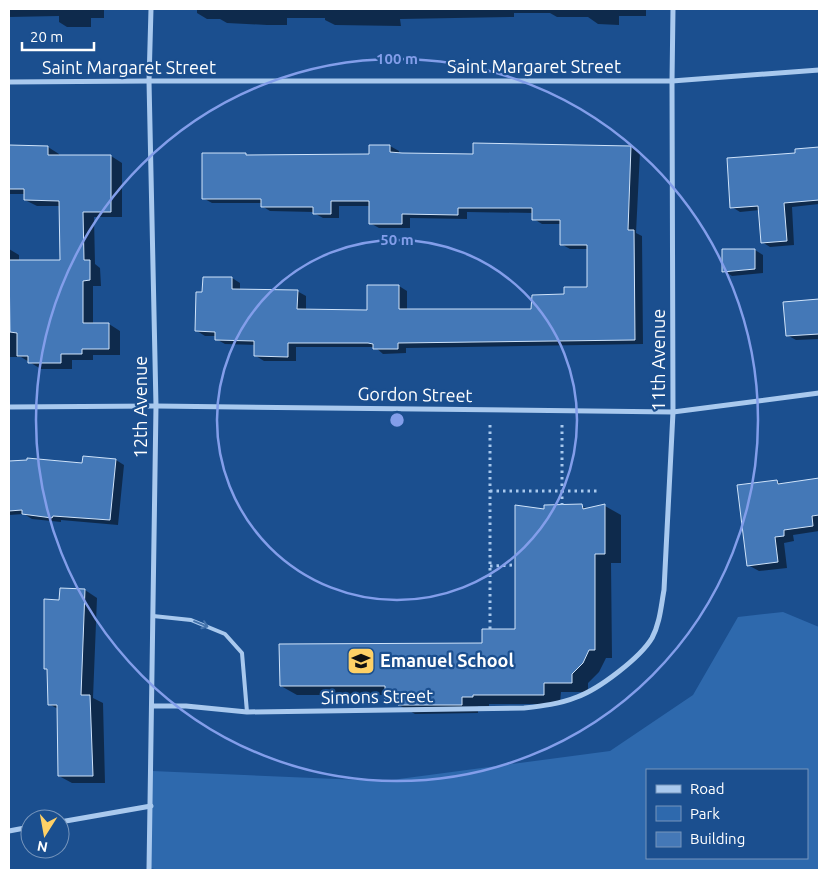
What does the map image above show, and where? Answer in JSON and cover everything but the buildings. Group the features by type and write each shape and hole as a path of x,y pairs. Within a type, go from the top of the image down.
{"street":[{"name":"12th Avenue","path":"149,870 156,406 149,81 151,9"},
{"name":"11th Avenue","path":"598,685 619,672 636,657 652,638 660,615 664,590 673,412 672,81 674,9"},
{"name":"Saint Margaret Street","path":"9,82 672,81 819,70"},
{"name":"Gordon Street","path":"9,407 156,406 673,412 819,393"},
{"name":"Simons Street","path":"152,706 186,706 247,712 524,708 556,704 579,697 598,685"},
{"path":"70,820 151,806"}],"lane":[{"path":"153,616 191,620 225,634 242,652 247,712"}],"path":[{"path":"490,410 490,629"},
{"path":"562,411 562,504"},
{"path":"490,491 600,491"},
{"path":"490,566 515,565"}],"green space":[{"path":"783,612 819,627 819,870 160,870 149,868 152,771 384,781 610,751 693,695 738,617"}],"place":[{"name":"Emanuel School","path":"361,661"}]}
